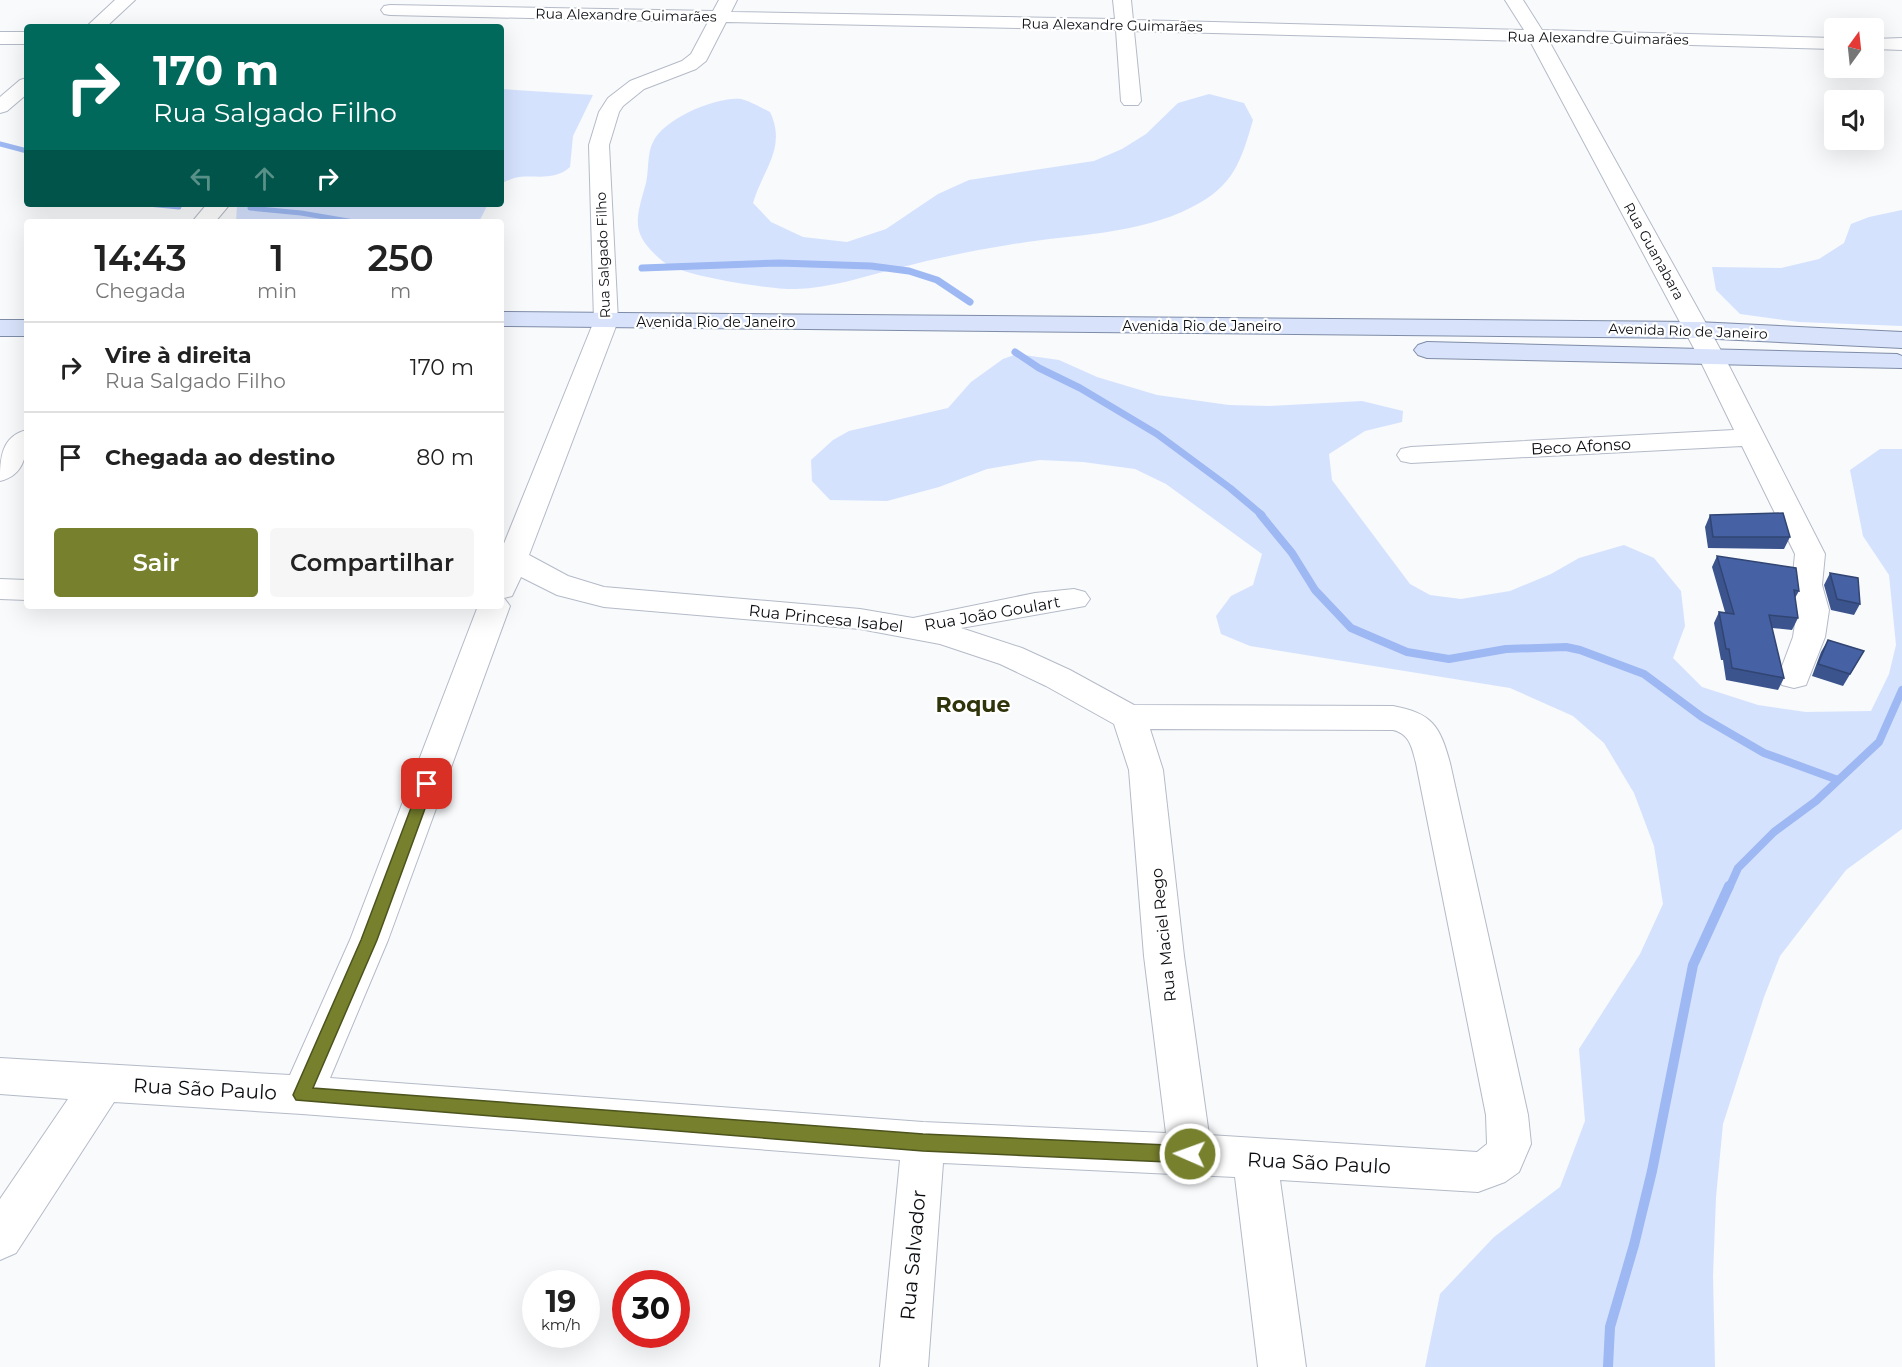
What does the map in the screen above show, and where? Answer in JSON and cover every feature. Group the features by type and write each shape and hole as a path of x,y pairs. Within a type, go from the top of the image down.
{"main road":[{"path":"0,308 24,308"},
{"name":"Avenida Rio de Janeiro","path":"504,318 603,329 1902,362"},
{"path":"0,328 24,328"},
{"name":"Avenida Rio de Janeiro","path":"504,336 603,329 1697,330 1902,340"}],"street":[{"path":"98,24 126,0"},
{"path":"1122,0 1131,101"},
{"name":"Rua Guanabara","path":"1514,0 1537,36 1712,356 1810,554 1807,585 1813,610 1809,638 1794,677"},
{"name":"Rua Alexandre Guimarães","path":"390,10 724,8 1124,25 1824,43"},
{"name":"Rua Salgado Filho","path":"504,582 603,329 599,145 609,112 615,102 637,85 689,65 699,57 724,8"},
{"path":"0,38 24,38"},
{"path":"1884,44 1902,44"},
{"path":"0,107 24,87"},
{"path":"206,219 216,207"},
{"name":"Beco Afonso","path":"1411,455 1751,437"},
{"path":"0,473 24,442"},
{"name":"Rua Princesa Isabel","path":"514,558 552,584 604,597 848,617 910,627 976,643 1058,678 1129,717"},
{"path":"0,589 24,590"},
{"name":"Rua João Goulart","path":"910,627 1035,603 1074,599"},
{"path":"302,1095 369,940 493,609"},
{"name":"Rua São Paulo","path":"0,1076 302,1095 923,1142 1190,1154 1255,1160 1478,1172 1495,1166 1506,1156 1511,1141 1508,1115 1427,741 1421,730 1413,723 1393,718 1129,717"},
{"name":"Rua Maciel Rego","path":"1129,717 1146,770 1164,956 1190,1154"},
{"path":"0,1238 103,1083"},
{"name":"Rua Salvador","path":"904,1367 923,1142"},
{"path":"1255,1160 1282,1367"}],"shaded area":[{"path":"504,89 593,95 573,136 570,167 552,176 519,177 504,183"},
{"path":"1209,94 1244,103 1253,120 1240,160 1227,181 1206,199 1171,217 1148,224 1102,233 1031,241 980,250 834,284 796,289 728,281 675,268 654,253 641,236 638,227 639,208 653,142 659,133 679,117 719,101 741,99 748,101 770,112 775,125 775,148 753,203 771,222 803,237 847,242 886,229 938,194 969,180 1094,161 1122,149 1146,134 1178,103"},
{"path":"237,207 486,207 480,219 236,219"},
{"path":"1902,210 1902,326 1799,322 1740,314 1716,290 1712,267 1781,268 1819,259 1844,243 1851,224 1869,217"},
{"path":"1017,354 1059,360 1097,377 1157,395 1229,405 1269,406 1362,401 1403,411 1402,422 1365,431 1329,454 1332,480 1410,584 1430,595 1461,599 1510,591 1551,574 1579,558 1624,545 1654,558 1681,591 1685,626 1673,658 1702,687 1758,705 1806,712 1871,711 1889,674 1896,645 1889,575 1863,536 1850,470 1880,449 1902,449 1902,829 1846,870 1780,956 1764,997 1723,1124 1716,1197 1713,1276 1715,1367 1425,1367 1440,1294 1494,1237 1560,1187 1585,1121 1579,1049 1640,954 1663,904 1654,846 1634,793 1604,743 1573,716 1510,688 1250,646 1221,634 1216,616 1231,596 1253,585 1262,554 1166,484 1135,469 1083,462 1040,460 987,469 939,487 887,501 830,500 812,481 811,460 833,440 849,431 948,408 971,382 1003,359"}],"building":[{"path":"1783,513 1790,537 1713,537 1710,515"},
{"path":"1717,556 1796,568 1799,591 1794,590 1798,618 1769,615 1784,678 1732,668 1719,612 1734,614"},
{"path":"1830,573 1858,578 1860,604 1837,599"},
{"path":"1828,640 1864,651 1850,674 1818,664"}],"waterway":[{"path":"0,144 24,150"},
{"path":"250,208 336,219"},
{"path":"642,268 779,263 871,266 909,271 937,280 970,302"},
{"path":"1015,352 1039,368 1080,388 1157,434 1230,488 1262,515"},
{"path":"1260,514 1292,553 1315,590 1351,628 1407,652 1449,659 1506,649 1566,647 1580,650 1644,674 1702,717 1764,753 1838,780"},
{"path":"1729,888 1738,868 1774,832 1816,801 1879,742 1902,690"},
{"path":"1608,1367 1610,1327 1634,1245 1652,1171 1693,965 1729,886"}],"district":[{"name":"Roque","path":"973,704"}],"route":[{"path":"427,784 369,940 302,1095 923,1142 1190,1154"}]}
